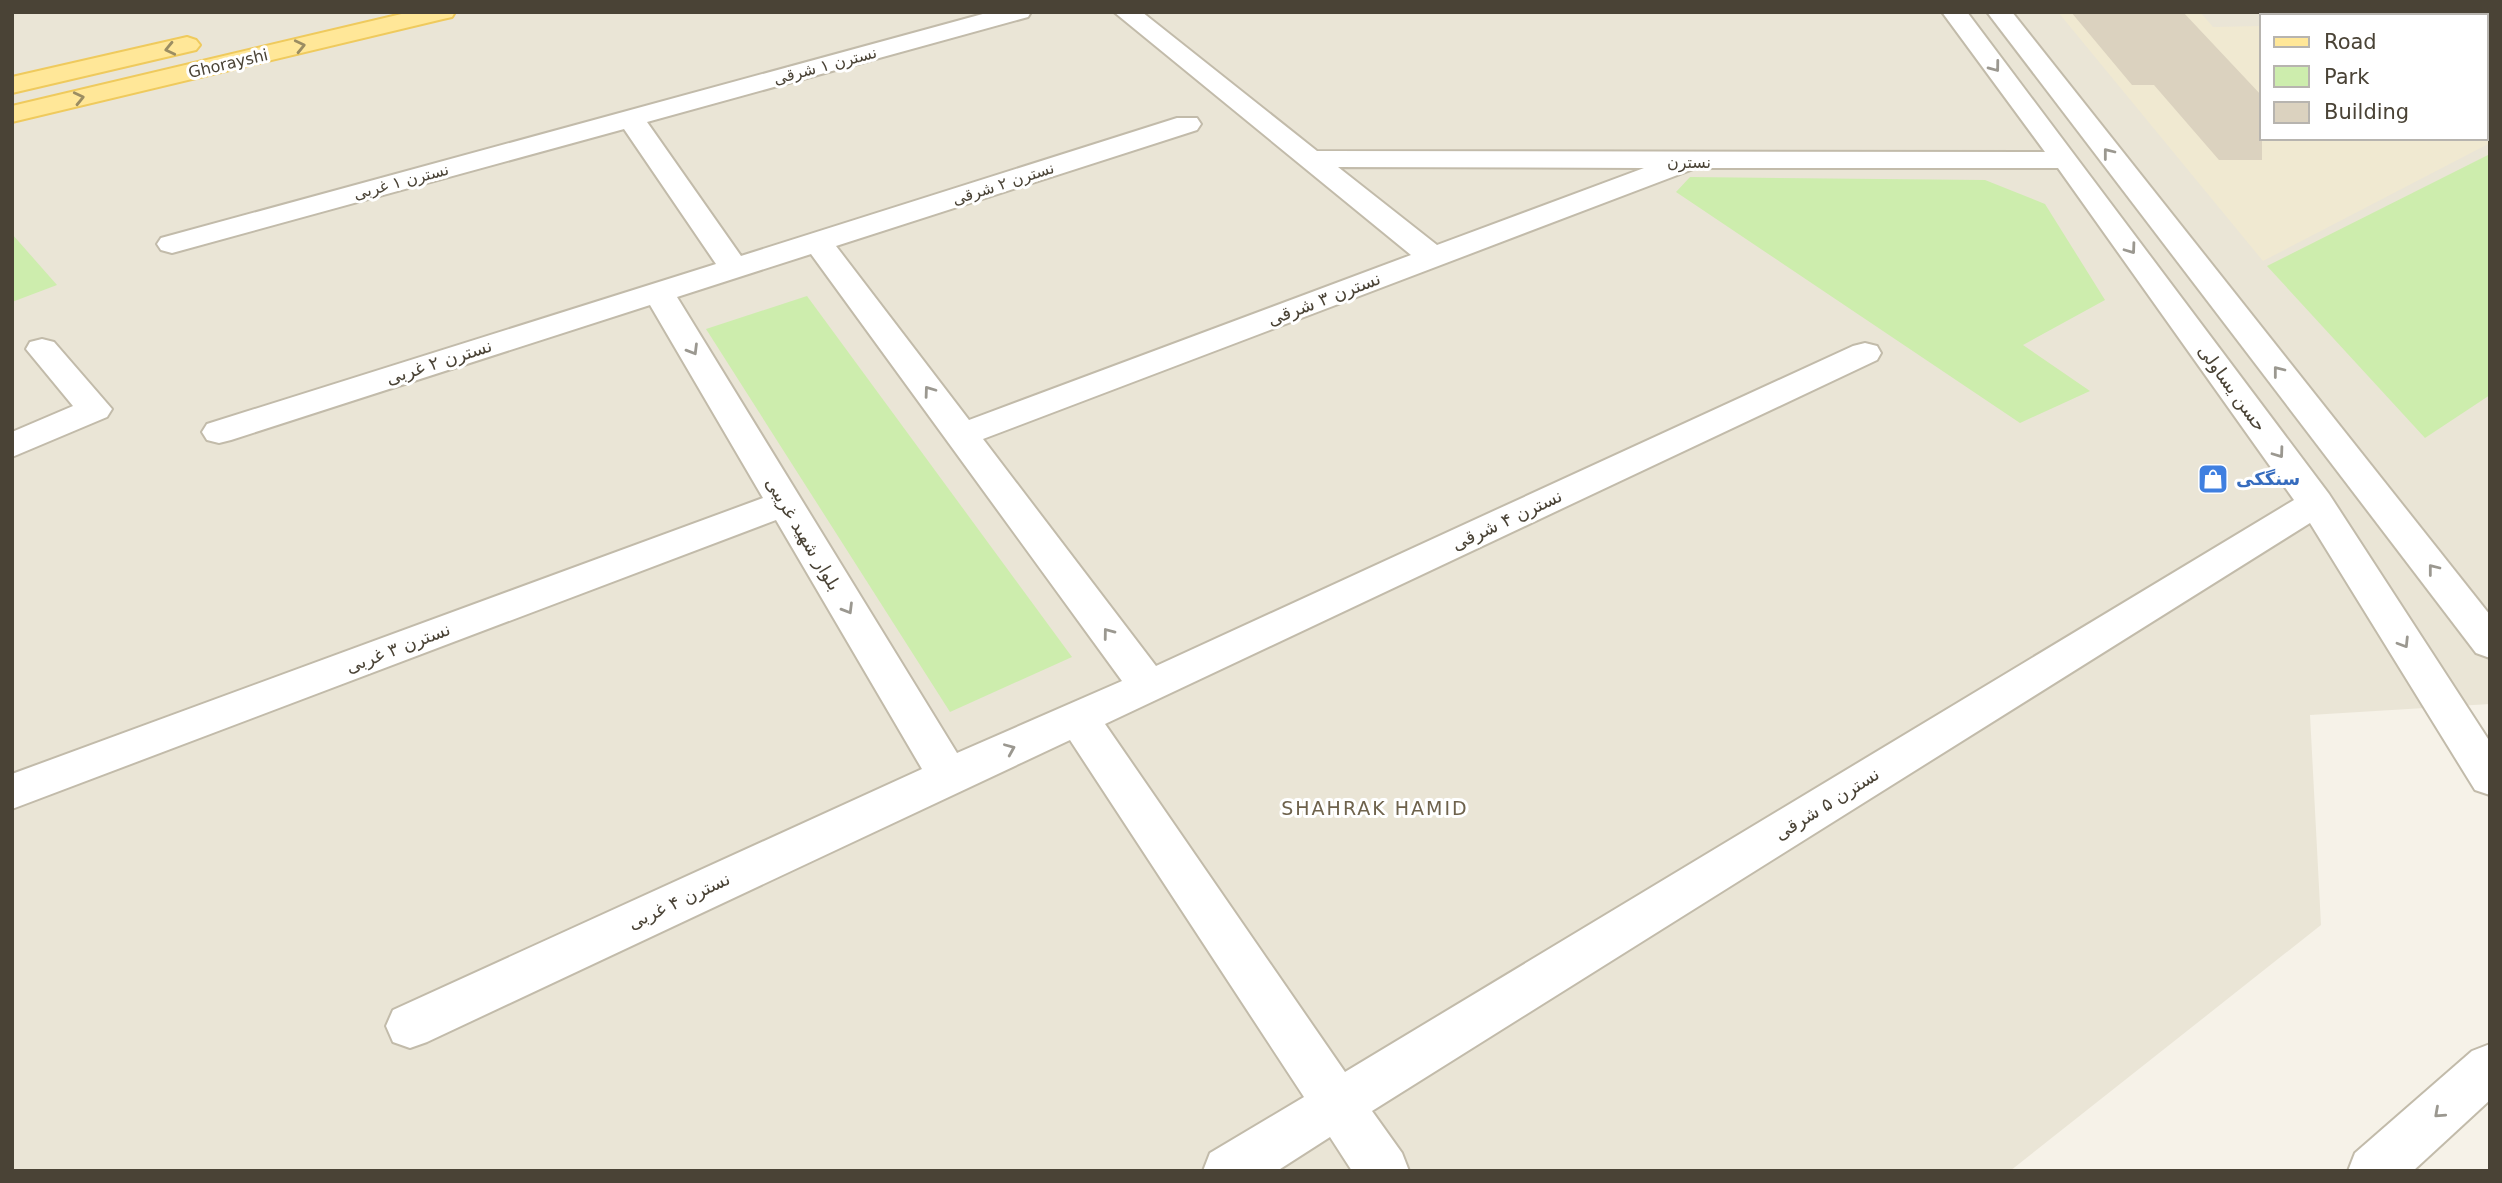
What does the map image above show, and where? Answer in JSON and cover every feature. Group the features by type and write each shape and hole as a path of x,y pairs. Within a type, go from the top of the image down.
{"main road":[{"name":"Ghorayshi","path":"12,114 443,12"},
{"name":"Ghorayshi","path":"12,85 212,40"}],"street":[{"name":"نسترن ۱ شرقی","path":"630,118 1019,12"},
{"path":"1126,12 1433,257"},
{"name":"حسن یساولی","path":"1954,12 2066,160 2316,503 2490,778"},
{"path":"1999,12 2490,643"},
{"name":"نسترن ۱ غربی","path":"172,244 630,118"},
{"path":"630,118 735,268"},
{"name":"نسترن ۲ شرقی","path":"735,268 1187,124"},
{"name":"نسترن","path":"1311,159 1686,162 2066,160"},
{"name":"نسترن ۳ شرقی","path":"961,435 1686,162"},
{"path":"818,242 1149,687"},
{"name":"نسترن ۲ غربی","path":"219,432 735,268"},
{"name":"بلوار شهید غریبی","path":"658,292 948,776"},
{"path":"12,446 95,409 42,349"},
{"name":"نسترن ۴ شرقی","path":"1079,719 1865,353"},
{"name":"نسترن ۳ غربی","path":"12,792 785,503"},
{"name":"نسترن ۵ شرقی","path":"1229,1171 2316,503"},
{"path":"1079,719 1383,1171"},
{"name":"نسترن ۴ غربی","path":"410,1026 948,776 1079,719"},
{"path":"2374,1171 2490,1067"}],"shaded area":[{"path":"12,12 2490,12 2490,704 2310,715 2321,925 2010,1171 12,1171"},
{"path":"2058,12 2200,12 2213,27 2260,26 2260,140 2488,140 2488,82 2490,85 2490,143 2263,261"}],"green space":[{"path":"2490,154 2490,395 2425,438 2267,266"},
{"path":"1690,177 1985,180 2045,204 2105,300 2023,345 2090,391 2020,423 1676,192"},
{"path":"12,234 57,285 12,302"},
{"path":"807,296 1072,657 950,712 706,329"}],"building":[{"path":"2071,12 2183,12 2260,94 2262,160 2219,160 2154,85 2132,85"}],"place":[{"name":"سنگکی","path":"2213,479"}],"district":[{"name":"SHAHRAK HAMID","path":"1375,808"}]}
